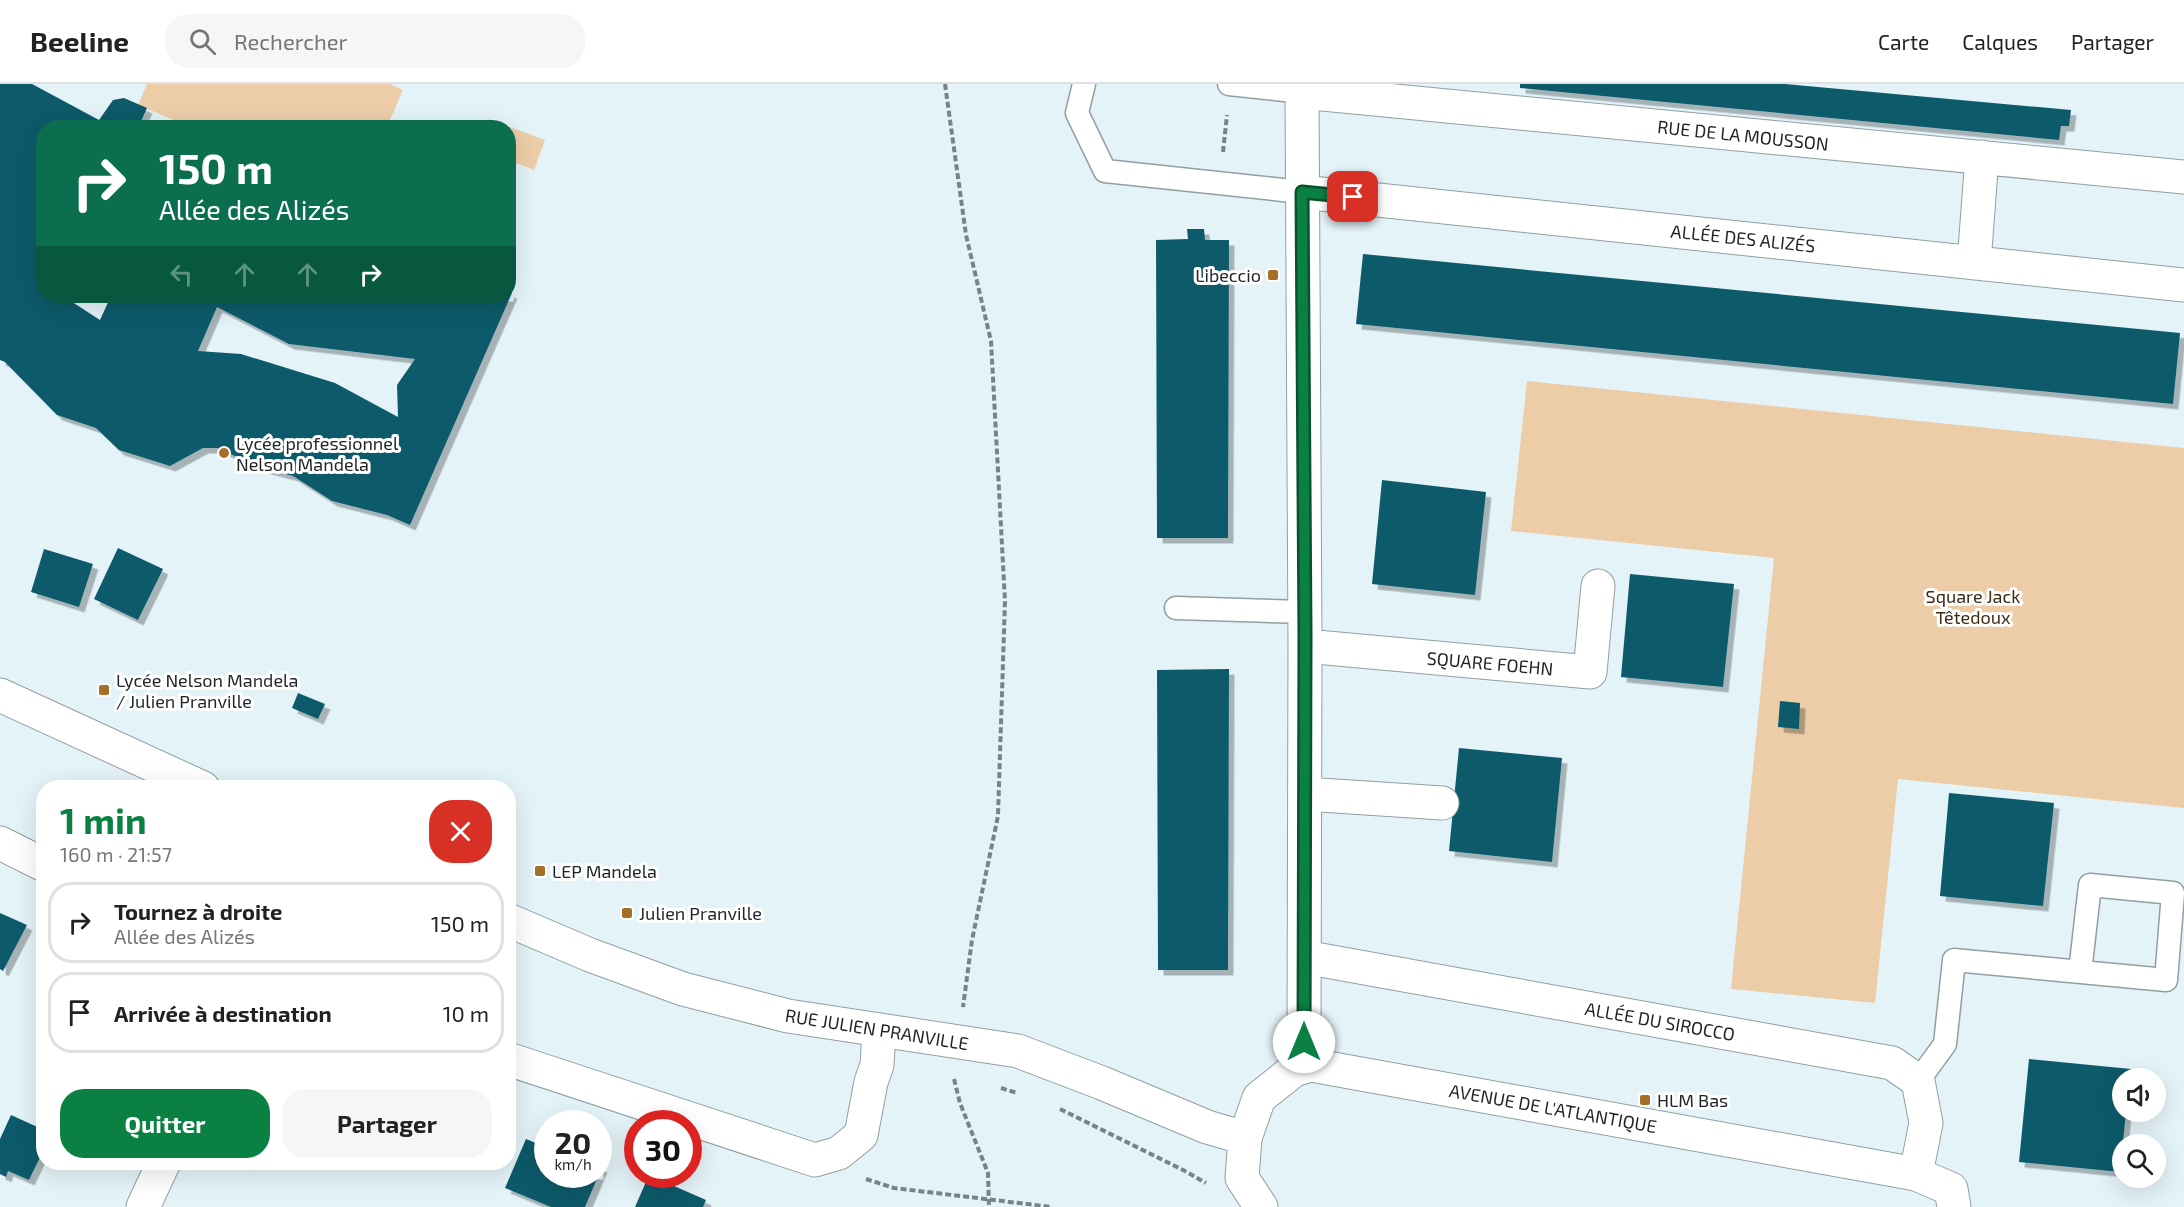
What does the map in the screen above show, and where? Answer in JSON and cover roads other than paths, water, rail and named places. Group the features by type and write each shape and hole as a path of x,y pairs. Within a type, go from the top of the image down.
{"street":[{"name":"RUE DE LA MOUSSON","path":"1302,92 1475,96 1982,157 2184,177"},
{"path":"1261,1207 1242,1178 1245,1138 1259,1098 1294,1070 1311,1065 1304,1042 1305,612 1302,92"},
{"path":"1974,263 1982,157"},
{"name":"ALLÉE DES ALIZÉS","path":"1302,192 2184,285"},
{"name":"SQUARE FOEHN","path":"1305,646 1590,672 1598,586"},
{"path":"0,695 186,780"},
{"path":"1305,794 1442,803"},
{"path":"0,843 36,861"},
{"name":"RUE JULIEN PRANVILLE","path":"516,923 590,955 683,989 788,1016 1018,1051 1207,1127 1245,1138"},
{"name":"ALLÉE DU SIROCCO","path":"1304,957 1892,1063 1918,1081"},
{"path":"516,1062 815,1160 839,1153 861,1135 871,1082 878,1065 879,1030"},
{"name":"AVENUE DE L'ATLANTIQUE","path":"1311,1065 1916,1174 1951,1189 1954,1207"},
{"path":"1916,1174 1926,1123 1918,1081"},
{"path":"143,1207 160,1170"}],"lane":[{"path":"1084,84 1077,113 1104,171 1302,192"},
{"path":"1230,84 1302,92"},
{"path":"1176,608 1305,612"},
{"path":"1918,1081 1945,1044 1954,960 2080,972 2166,980 2174,893 2090,885 2080,972"}],"place":[{"name":"Libeccio","path":"1273,275"},
{"name":"Lycée professionnel Nelson Mandela","path":"224,453"},
{"name":"Lycée Nelson Mandela / Julien Pranville","path":"104,690"},
{"name":"LEP Mandela","path":"540,871"},
{"name":"Julien Pranville","path":"627,913"},
{"name":"HLM Bas","path":"1645,1100"}],"park label":[{"name":"Square Jack Têtedoux","path":"1973,606"}]}
